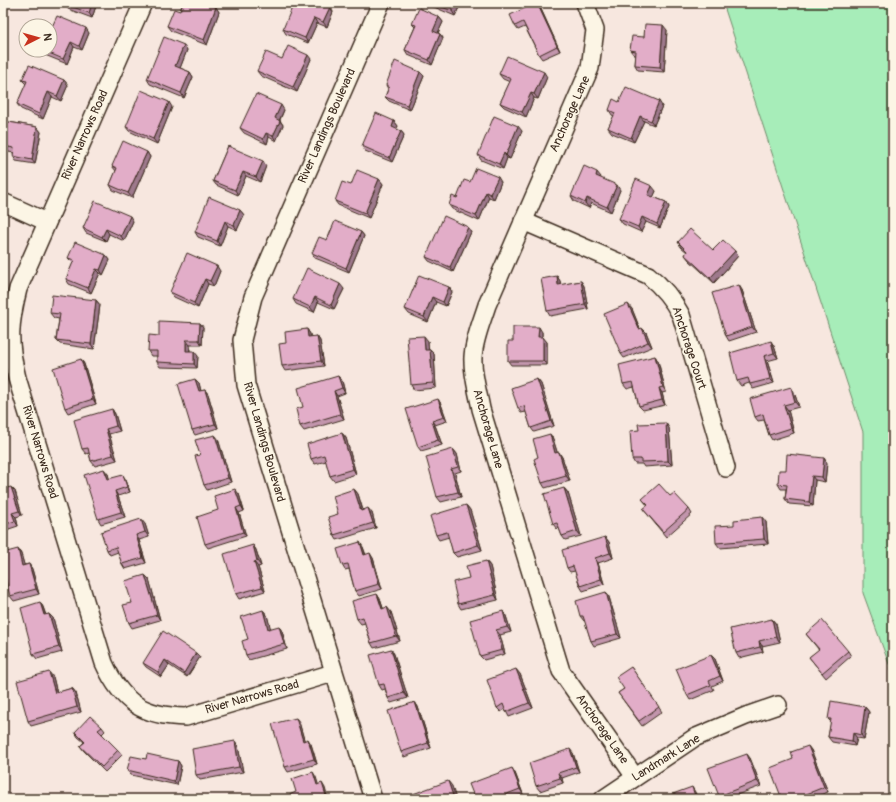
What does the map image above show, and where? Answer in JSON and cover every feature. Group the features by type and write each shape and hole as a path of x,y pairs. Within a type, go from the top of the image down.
{"street":[{"name":"River Narrows Road","path":"143,3 18,289 9,334 11,355 104,663 111,679 122,694 135,706 151,713 169,717 186,717 334,674"},
{"name":"River Landings Boulevard","path":"373,799 246,385 242,340 253,297 381,3"},
{"name":"Anchorage Lane","path":"585,3 595,30 590,68 487,305 479,328 473,356 481,409 561,671 635,777"},
{"path":"3,202 47,222"},
{"name":"Anchorage Court","path":"523,221 648,275 662,286 673,299 681,316 726,468"},
{"name":"Landmark Lane","path":"603,799 694,738 746,716 778,705"}],"green space":[{"path":"723,3 893,3 893,675 863,593 863,432"}],"building":[{"path":"65,3 92,3 89,13"},
{"path":"183,3 209,3 208,4 216,7 204,40 167,26 174,9 180,11"},
{"path":"294,3 321,3 330,7 323,22 314,18 305,38 283,29"},
{"path":"432,3 455,3 452,11"},
{"path":"536,3 557,46 539,55 523,22 515,26 510,15"},
{"path":"419,8 439,17 433,31 440,34 429,60 405,50 416,25 412,24"},
{"path":"57,16 86,28 79,46 71,42 63,59 58,57 58,18 56,18"},
{"path":"645,24 663,25 660,67 635,65 636,51 630,50 632,36 644,37"},
{"path":"164,37 184,45 175,66 190,72 181,93 147,79"},
{"path":"288,46 308,55 293,87 257,71 266,52 282,59"},
{"path":"507,56 544,72 534,94 531,93 522,112 500,103 511,79 499,74"},
{"path":"395,61 420,72 407,105 385,97 389,87 386,85"},
{"path":"29,65 64,80 57,96 48,92 39,114 17,104 27,81 22,80"},
{"path":"626,87 659,101 651,121 640,116 631,138 608,128 615,113 609,110 613,99 619,102"},
{"path":"141,90 169,102 153,139 126,127"},
{"path":"256,94 281,105 275,118 280,121 273,136 266,133 263,139 240,128"},
{"path":"376,113 394,121 392,127 401,131 389,158 362,146"},
{"path":"494,116 518,126 506,155 504,153 499,164 478,155"},
{"path":"3,121 37,127 32,160 13,156 14,148 3,146"},
{"path":"123,141 147,152 128,193 110,185 117,168 112,166"},
{"path":"228,146 263,161 256,177 243,172 235,190 213,181"},
{"path":"584,166 597,172 596,176 617,185 607,207 587,198 585,203 571,196"},
{"path":"476,168 498,177 490,194 486,192 476,216 449,205 452,196 457,198 464,180 470,182"},
{"path":"357,170 379,179 365,213 335,201 342,182 351,185"},
{"path":"636,179 652,186 648,195 666,202 657,224 642,217 638,227 619,219"},
{"path":"209,197 240,210 234,225 225,221 217,241 195,232"},
{"path":"95,201 130,216 121,236 106,229 102,237 83,228"},
{"path":"444,216 468,227 450,267 426,257"},
{"path":"335,221 361,232 346,268 312,253 319,237 327,240"},
{"path":"690,229 713,250 723,240 735,251 710,278 685,255 687,251 678,242"},
{"path":"75,242 106,255 100,270 96,269 88,288 66,279 74,260 68,258"},
{"path":"187,253 217,266 210,281 205,279 194,303 170,292"},
{"path":"307,268 340,284 331,305 315,297 310,307 293,299"},
{"path":"419,275 449,287 443,302 432,297 424,317 405,309"},
{"path":"557,276 558,285 581,281 585,304 547,311 541,279"},
{"path":"739,285 752,327 726,336 712,293"},
{"path":"52,295 96,300 91,344 56,340 60,314 50,313"},
{"path":"628,304 639,329 642,328 648,342 621,354 604,314"},
{"path":"159,321 200,323 199,340 186,340 186,351 194,351 194,364 157,362 157,351 148,351 149,335 159,336"},
{"path":"513,327 539,327 538,337 543,337 543,361 508,361 508,341 513,341"},
{"path":"307,329 308,337 317,336 321,361 282,366 279,344 286,343 285,332"},
{"path":"424,336 425,350 430,350 433,383 411,385 407,337"},
{"path":"771,341 774,353 764,356 770,379 750,384 748,378 737,381 730,353"},
{"path":"655,356 663,387 659,388 662,400 639,406 633,382 623,384 619,365"},
{"path":"81,359 93,399 65,408 53,368"},
{"path":"338,376 342,388 334,391 340,414 300,426 296,409 303,407 298,388"},
{"path":"195,379 199,391 205,390 215,424 192,430 178,384"},
{"path":"537,379 551,421 531,428 524,406 518,408 511,388"},
{"path":"791,387 795,402 784,405 791,428 769,435 763,414 755,417 750,399"},
{"path":"438,399 444,417 432,421 438,440 418,447 406,409"},
{"path":"112,409 116,426 106,429 113,455 91,461 88,448 82,449 74,420"},
{"path":"666,423 668,461 641,462 641,459 632,459 630,431 639,430 638,424"},
{"path":"342,433 353,469 330,476 324,455 311,459 307,444"},
{"path":"550,434 555,453 559,452 566,476 542,483 534,459 538,457 533,439"},
{"path":"215,435 228,478 204,485 195,456 200,455 195,440"},
{"path":"453,449 458,467 451,469 458,492 437,497 426,457"},
{"path":"787,454 824,458 822,477 812,476 809,502 785,499 787,485 778,484 779,470 786,470"},
{"path":"104,469 108,479 123,475 127,487 115,491 121,512 98,519 84,475"},
{"path":"659,484 670,496 674,493 689,509 663,532 643,509 648,505 642,499"},
{"path":"11,487 19,511 12,513 15,521 3,525 3,489"},
{"path":"564,488 577,531 562,536 557,523 553,524 544,494"},
{"path":"235,489 241,506 236,508 243,532 205,544 197,517 218,510 214,496"},
{"path":"354,489 361,511 368,508 373,523 334,535 328,517 338,514 333,496"},
{"path":"466,505 478,545 453,553 447,532 436,535 430,516"},
{"path":"762,517 764,539 716,543 715,526 734,525 734,520"},
{"path":"141,519 145,532 136,535 143,558 122,564 116,547 107,550 101,532"},
{"path":"605,537 610,553 595,558 601,579 580,586 573,566 567,568 562,550"},
{"path":"360,542 364,555 370,553 379,584 355,591 348,564 342,565 337,549"},
{"path":"253,545 257,561 254,562 262,587 236,594 224,554"},
{"path":"18,549 22,566 29,564 36,589 10,596 3,568 3,553"},
{"path":"486,561 495,595 458,604 453,582 469,578 466,566"},
{"path":"145,575 157,615 129,623 123,605 132,603 125,581"},
{"path":"606,592 617,634 591,641 583,616 580,616 576,601"},
{"path":"377,594 382,609 387,607 396,636 371,643 363,617 357,619 352,601"},
{"path":"40,602 44,615 49,614 59,647 33,654 21,608"},
{"path":"263,610 268,629 279,626 284,644 246,655 242,641 248,639 241,617"},
{"path":"503,611 507,627 496,630 502,650 480,656 470,620"},
{"path":"772,619 776,637 759,641 760,647 736,653 730,629"},
{"path":"822,620 848,651 822,673 809,657 819,649 806,634"},
{"path":"163,631 196,653 184,673 165,660 158,672 143,663"},
{"path":"391,649 404,693 388,698 384,684 379,685 370,655"},
{"path":"711,655 720,676 709,681 711,685 687,695 676,669"},
{"path":"631,667 659,707 639,721 618,693 624,689 616,677"},
{"path":"516,669 529,703 506,712 503,704 497,708 487,680"},
{"path":"49,672 55,693 72,688 77,707 28,721 17,681"},
{"path":"831,701 865,707 861,735 853,733 852,741 828,737 831,719 828,719"},
{"path":"415,702 428,743 401,752 388,711"},
{"path":"90,716 102,727 98,730 118,750 102,767 80,746 85,742 75,732"},
{"path":"296,718 303,741 308,739 314,759 285,767 272,724"},
{"path":"235,741 239,767 196,775 192,749"},
{"path":"808,746 824,787 794,799 782,799 770,768 793,759 791,752"},
{"path":"570,749 576,767 558,773 560,778 536,786 529,763"},
{"path":"147,754 178,761 174,781 127,770 131,756 146,759"},
{"path":"747,754 757,781 719,796 708,768"},
{"path":"512,768 520,789 494,799 475,799 469,784"},
{"path":"313,772 317,785 322,783 327,799 290,799 289,795 296,792 292,779"},
{"path":"448,781 454,799 415,799 413,794"},
{"path":"692,787 696,799 659,799"}]}
